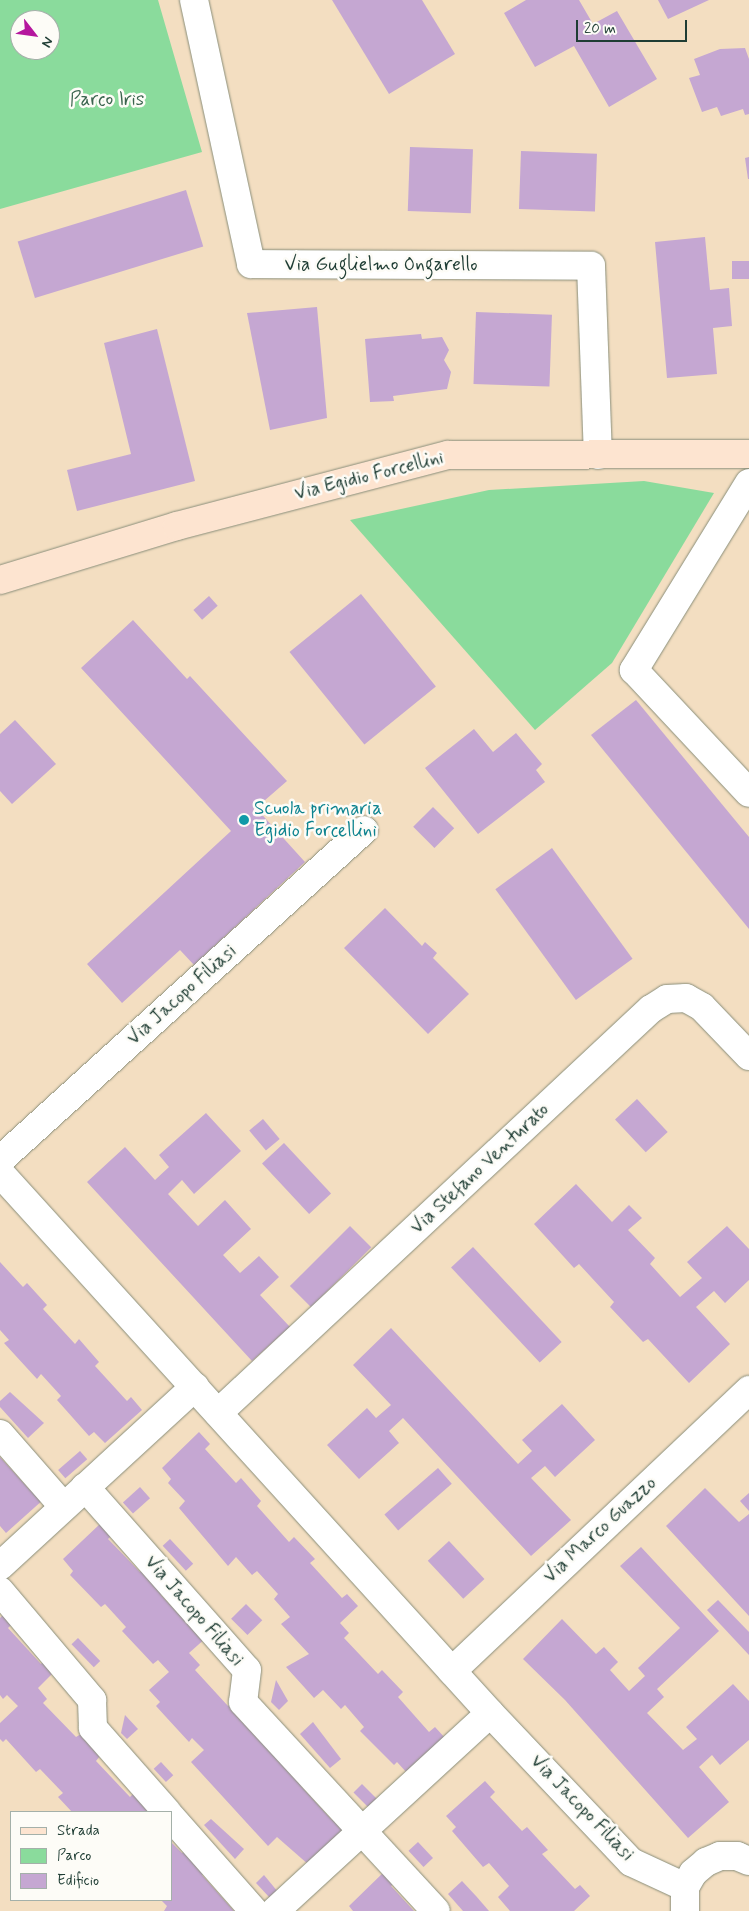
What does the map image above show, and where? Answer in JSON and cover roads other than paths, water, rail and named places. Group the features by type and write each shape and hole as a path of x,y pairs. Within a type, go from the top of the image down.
{"street":[{"name":"Via Guglielmo Ongarello","path":"194,0 251,264 592,266 598,455"},
{"name":"Via Egidio Forcellini","path":"0,580 177,526 448,455 749,454"},
{"path":"749,483 634,670 749,792"},
{"name":"Via Jacopo Filiasi","path":"0,1160 364,830"},
{"name":"Via Stefano Venturato","path":"218,1413 651,1009 667,999 686,998 702,1007 749,1056"},
{"name":"Via Jacopo Filiasi","path":"0,1173 490,1713 631,1862 685,1899 693,1873 706,1862 720,1856 737,1856 749,1861"},
{"path":"0,1566 194,1387"},
{"name":"Via Marco Guazzo","path":"452,1671 749,1390"},
{"path":"0,1434 63,1506"},
{"name":"Via Jacopo Filiasi","path":"84,1487 247,1670 243,1702 436,1911"},
{"path":"0,1591 92,1700 93,1728 166,1811"},
{"path":"275,1911 490,1713"},
{"path":"172,1818 254,1911"}],"place":[{"name":"Scuola primaria Egidio Forcellini","path":"244,820"}],"park label":[{"name":"Parco Iris","path":"107,100"}]}
